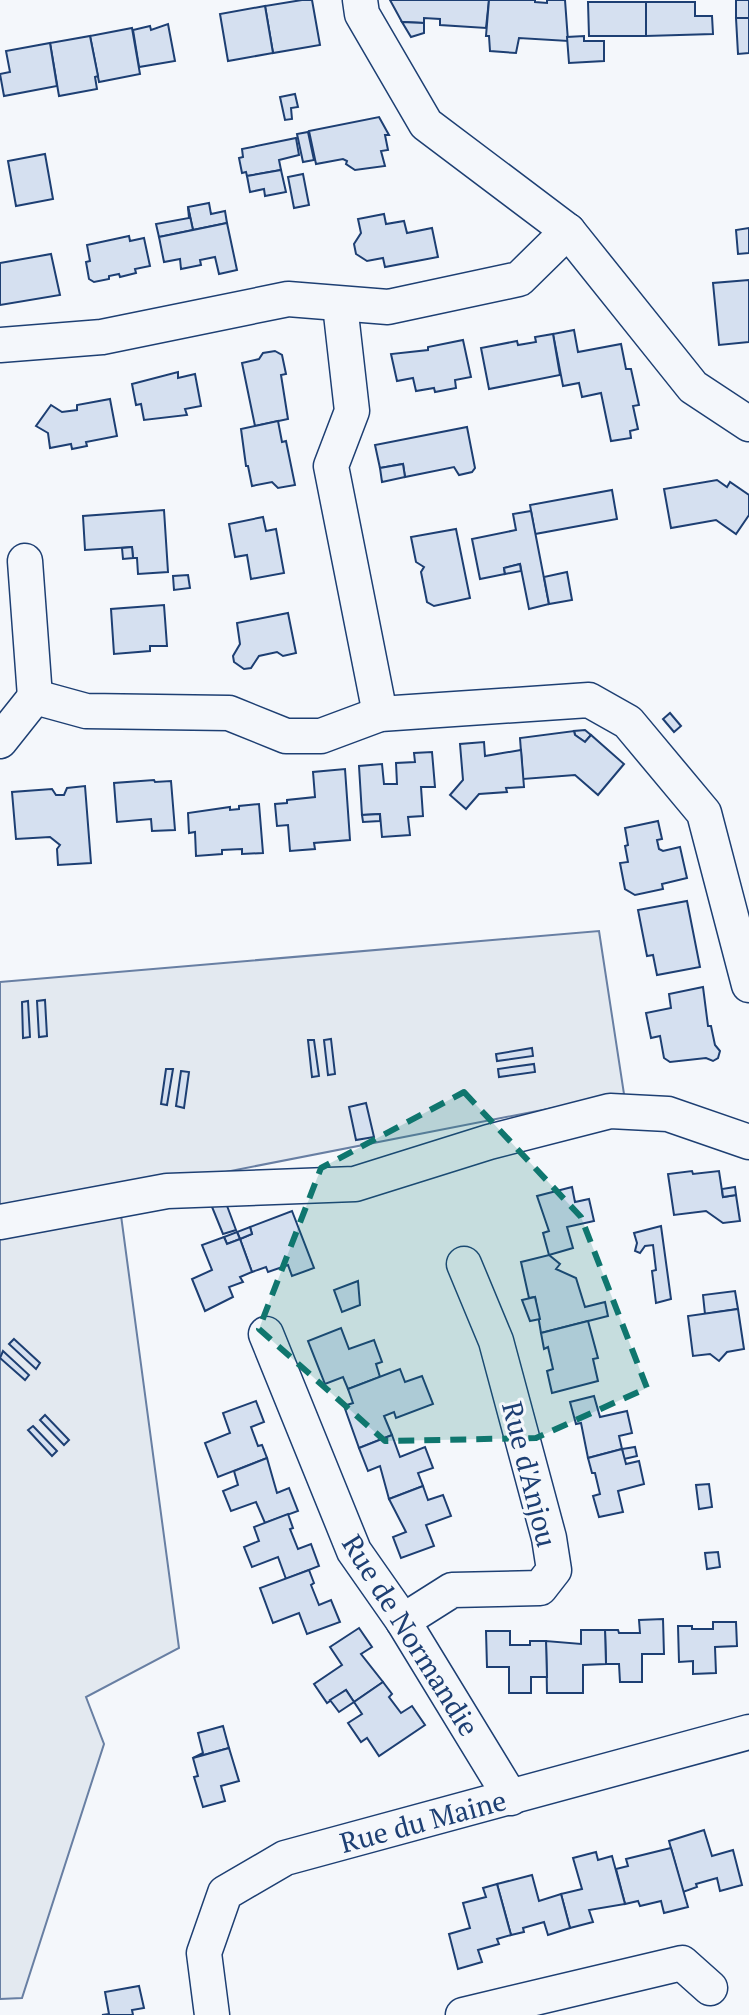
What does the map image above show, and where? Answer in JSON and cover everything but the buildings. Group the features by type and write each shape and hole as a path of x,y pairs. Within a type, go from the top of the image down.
{"street":[{"path":"360,0 362,14 426,124 568,231 693,387 749,424"},
{"path":"0,345 102,337 288,299 388,307 519,279 568,231"},
{"path":"340,305 352,411 331,466 380,714"},
{"path":"0,741 35,697 25,561"},
{"path":"35,697 86,711 229,713 286,736 321,736 380,714 589,700 628,722 704,813 749,987"},
{"path":"0,1222 167,1191 355,1184 489,1142 610,1111 668,1114 749,1142"},
{"name":"Rue d'Anjou","path":"403,1621 452,1590 540,1588 554,1570 549,1538 496,1341 464,1264"},
{"name":"Rue de Normandie","path":"266,1334 354,1551 403,1621 511,1798"},
{"name":"Rue du Maine","path":"212,2015 204,1953 225,1893 285,1858 749,1732"},
{"path":"463,2015 682,1963 710,1988"}],"highlighted area":[{"path":"464,1092 581,1217 647,1388 536,1438 385,1441 259,1329 321,1168"}],"shaded area":[{"path":"599,931 624,1094 118,1193 179,1648 86,1697 104,1744 22,1998 0,1999 0,982"}]}
